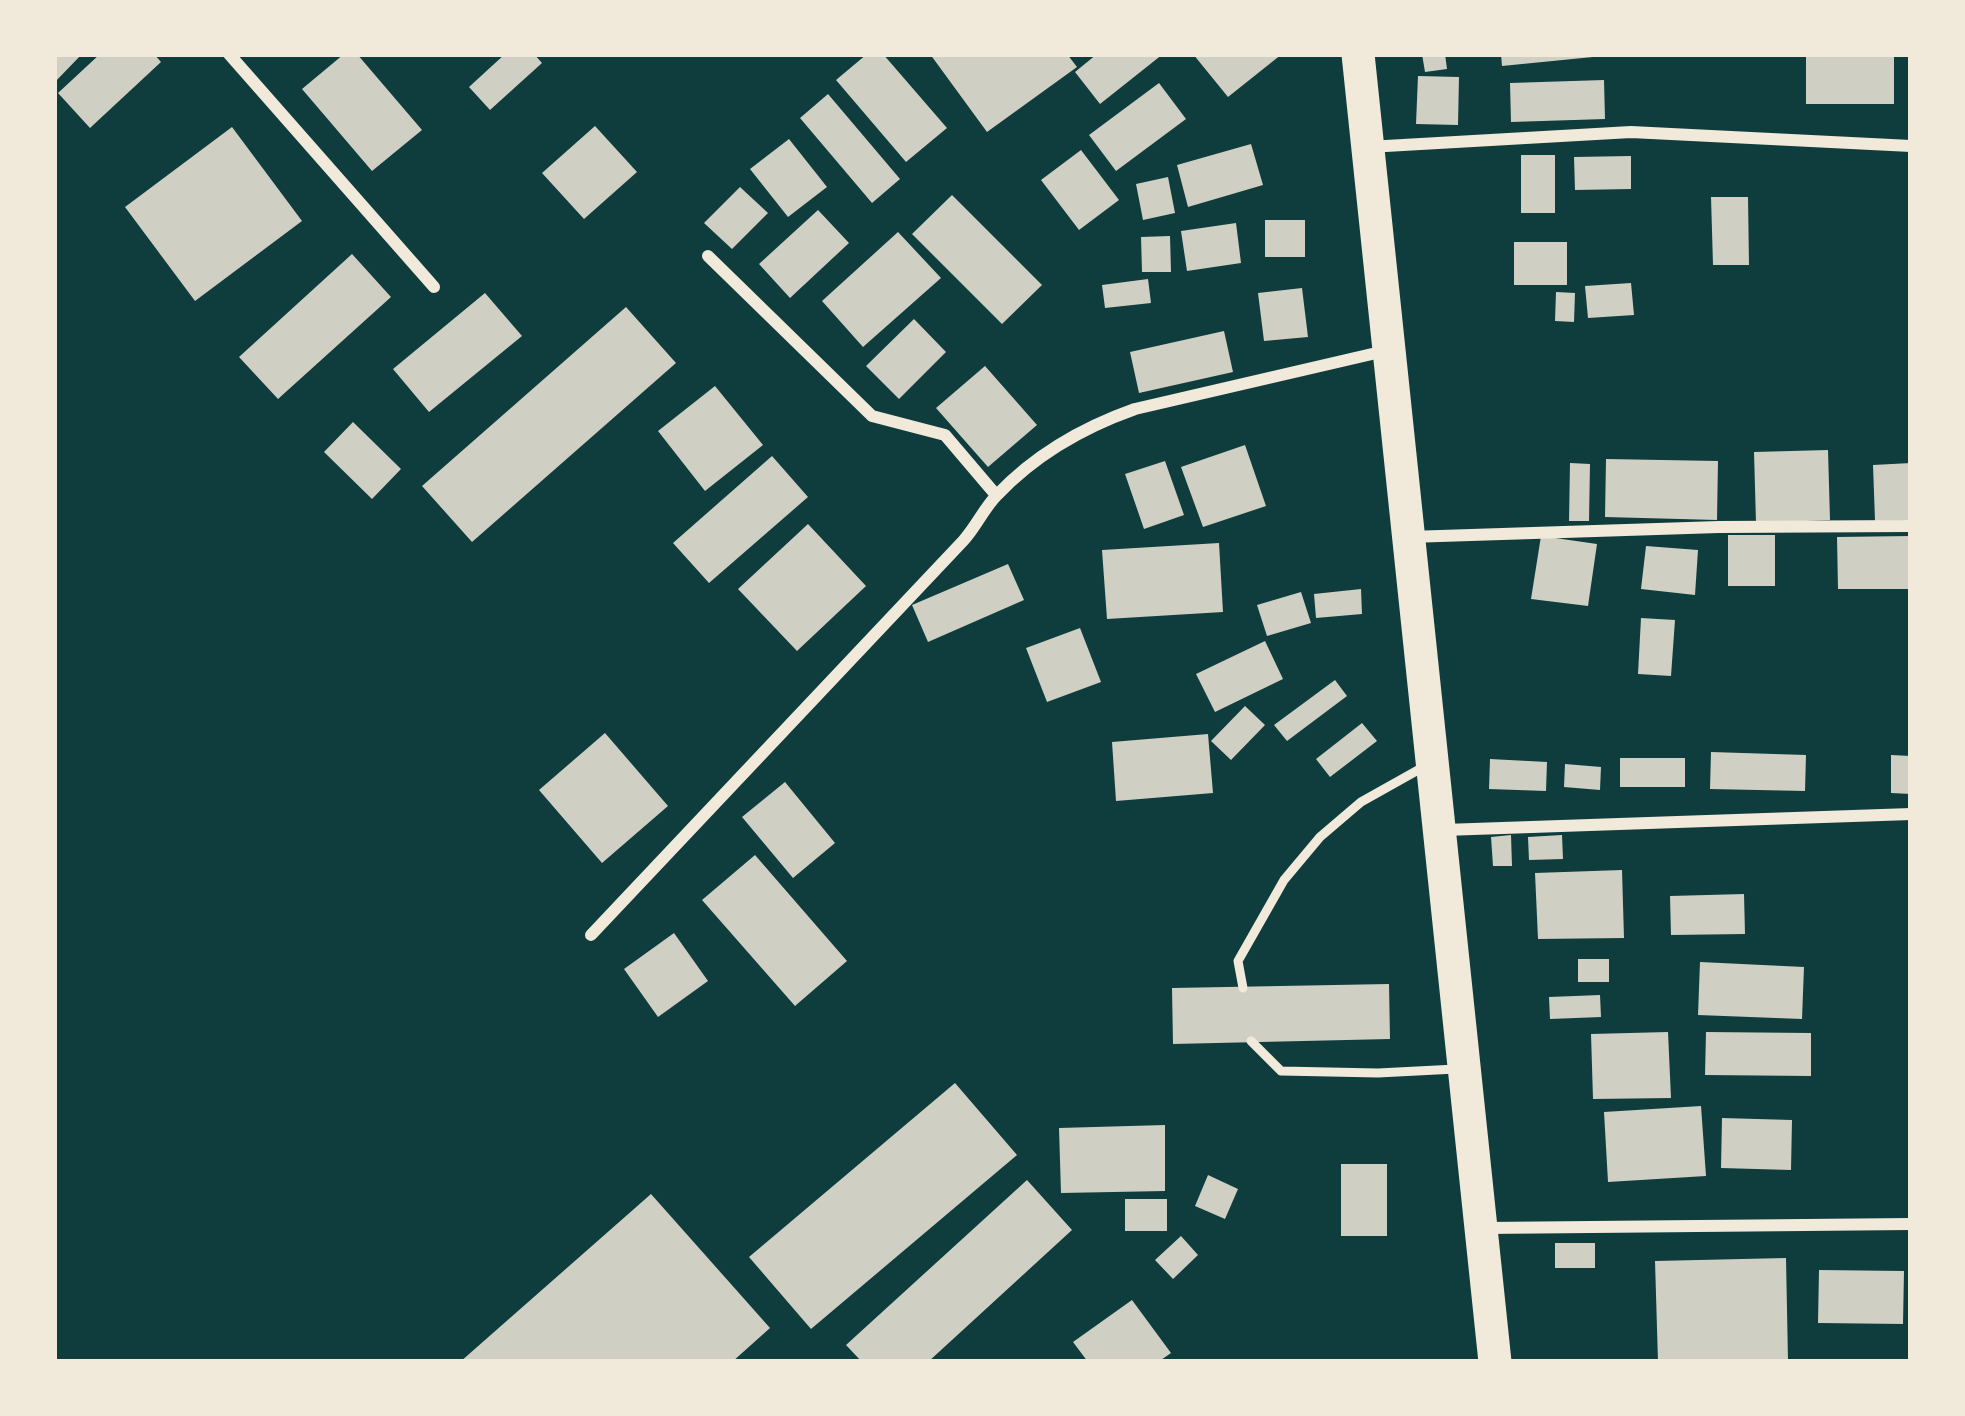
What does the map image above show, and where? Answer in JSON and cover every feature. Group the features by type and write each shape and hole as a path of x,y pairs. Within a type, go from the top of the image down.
{"highway":[{"path":"1358,54 1495,1362"}],"street":[{"path":"229,54 434,287"},
{"path":"1367,147 1631,132 1911,146"},
{"path":"708,256 872,416 945,435 996,495"},
{"path":"591,934 963,541 996,495 1065,440 1135,410 1386,350"},
{"path":"1409,537 1719,526 1911,526"},
{"path":"1437,830 1911,814"},
{"path":"1478,1228 1911,1224"}],"lane":[{"path":"1243,988 1238,961 1284,880 1320,837 1361,802 1434,761"},
{"path":"1251,1041 1281,1071 1462,1069"}],"building":[{"path":"54,54 82,54 54,83"},
{"path":"100,54 154,54 161,62 90,128 58,93"},
{"path":"344,54 357,54 422,130 372,171 302,89"},
{"path":"505,54 534,54 542,63 490,110 469,87"},
{"path":"867,54 883,54 947,128 906,162 836,80"},
{"path":"930,54 1067,54 1077,67 987,132"},
{"path":"1097,54 1163,54 1100,104 1075,72"},
{"path":"1193,54 1282,54 1228,97"},
{"path":"1422,54 1445,54 1447,69 1425,72"},
{"path":"1501,54 1593,54 1593,57 1502,66"},
{"path":"1806,54 1894,54 1894,104 1806,104"},
{"path":"1418,76 1459,77 1458,125 1416,124"},
{"path":"1604,80 1605,119 1511,122 1510,83"},
{"path":"1159,83 1186,119 1116,171 1089,135"},
{"path":"828,94 900,179 872,203 800,118"},
{"path":"595,126 637,172 584,219 542,173"},
{"path":"232,127 302,221 195,301 125,207"},
{"path":"789,139 827,187 788,217 750,169"},
{"path":"1251,144 1263,185 1188,207 1177,165"},
{"path":"1081,150 1119,200 1079,230 1041,180"},
{"path":"1521,155 1555,155 1555,213 1521,213"},
{"path":"1631,156 1631,189 1575,190 1574,157"},
{"path":"1168,177 1175,213 1143,220 1136,184"},
{"path":"740,187 768,213 732,249 704,223"},
{"path":"952,195 1042,285 1002,324 912,234"},
{"path":"1711,197 1748,197 1749,265 1713,265"},
{"path":"818,210 849,243 790,298 759,264"},
{"path":"1265,220 1305,220 1305,257 1265,257"},
{"path":"1236,223 1241,263 1187,271 1181,231"},
{"path":"898,232 941,278 863,347 822,301"},
{"path":"1170,236 1171,272 1142,272 1141,237"},
{"path":"1514,242 1567,242 1567,285 1514,285"},
{"path":"352,254 391,297 278,399 239,357"},
{"path":"1148,279 1151,303 1105,308 1102,285"},
{"path":"1631,283 1634,315 1588,318 1585,286"},
{"path":"1302,288 1308,337 1264,341 1258,293"},
{"path":"1556,292 1575,293 1574,322 1555,321"},
{"path":"485,293 522,336 429,412 393,369"},
{"path":"626,307 676,363 472,542 422,486"},
{"path":"914,319 946,352 899,399 866,366"},
{"path":"1224,331 1233,372 1139,393 1130,352"},
{"path":"985,366 1037,425 988,467 936,408"},
{"path":"715,386 763,445 705,491 658,431"},
{"path":"353,422 401,469 372,499 324,452"},
{"path":"1245,445 1266,506 1203,527 1181,467"},
{"path":"1828,450 1830,520 1756,523 1754,452"},
{"path":"772,456 808,497 709,583 673,543"},
{"path":"1606,459 1718,461 1717,520 1605,517"},
{"path":"1165,461 1184,515 1144,529 1125,474"},
{"path":"1570,463 1590,464 1589,521 1569,521"},
{"path":"1911,463 1911,520 1875,521 1873,465"},
{"path":"808,524 866,586 797,651 738,589"},
{"path":"1728,535 1775,535 1775,586 1728,586"},
{"path":"1541,536 1597,544 1588,606 1531,599"},
{"path":"1911,536 1911,589 1838,589 1837,537"},
{"path":"1219,543 1223,612 1107,619 1102,550"},
{"path":"1646,546 1698,550 1695,595 1641,589"},
{"path":"1008,564 1024,600 928,642 912,605"},
{"path":"1361,589 1362,614 1316,618 1314,594"},
{"path":"1301,592 1311,623 1267,636 1257,605"},
{"path":"1641,618 1675,620 1671,676 1638,674"},
{"path":"1080,628 1101,682 1047,702 1026,648"},
{"path":"1265,641 1283,679 1215,712 1196,674"},
{"path":"1335,680 1347,696 1287,741 1274,725"},
{"path":"1245,706 1265,725 1231,760 1211,741"},
{"path":"1362,723 1377,741 1330,777 1316,759"},
{"path":"605,733 668,806 602,863 539,790"},
{"path":"1208,734 1213,793 1116,801 1112,742"},
{"path":"1711,752 1806,755 1805,791 1710,789"},
{"path":"1891,755 1911,756 1911,794 1891,793"},
{"path":"1620,758 1685,758 1685,787 1620,787"},
{"path":"1490,759 1547,762 1546,791 1489,789"},
{"path":"1565,764 1601,767 1600,790 1564,787"},
{"path":"785,782 835,843 793,878 742,817"},
{"path":"1511,835 1512,866 1493,866 1491,837"},
{"path":"1562,835 1563,859 1529,860 1528,837"},
{"path":"755,855 847,961 795,1006 702,900"},
{"path":"1622,870 1624,938 1538,939 1535,873"},
{"path":"1744,894 1745,934 1671,935 1670,896"},
{"path":"674,933 708,981 658,1017 624,969"},
{"path":"1578,959 1609,959 1609,982 1578,982"},
{"path":"1700,962 1804,967 1802,1019 1698,1015"},
{"path":"1389,984 1390,1039 1173,1044 1172,988"},
{"path":"1600,995 1601,1017 1550,1019 1549,997"},
{"path":"1668,1032 1671,1098 1593,1099 1591,1034"},
{"path":"1706,1032 1811,1033 1811,1076 1705,1075"},
{"path":"955,1083 1017,1155 811,1329 749,1257"},
{"path":"1701,1106 1706,1176 1608,1182 1604,1112"},
{"path":"1722,1118 1792,1120 1791,1170 1721,1168"},
{"path":"1165,1125 1165,1191 1061,1193 1059,1128"},
{"path":"1341,1164 1387,1164 1387,1236 1341,1236"},
{"path":"1208,1175 1238,1189 1225,1219 1195,1206"},
{"path":"1027,1180 1072,1230 928,1362 862,1362 846,1345"},
{"path":"651,1194 770,1328 732,1362 460,1362"},
{"path":"1125,1199 1167,1199 1167,1231 1125,1231"},
{"path":"1181,1236 1198,1255 1173,1279 1155,1260"},
{"path":"1555,1243 1595,1243 1595,1268 1555,1268"},
{"path":"1786,1258 1788,1361 1658,1362 1655,1261"},
{"path":"1819,1270 1904,1271 1903,1324 1818,1323"},
{"path":"1132,1300 1171,1353 1158,1362 1088,1362 1073,1342"}]}
